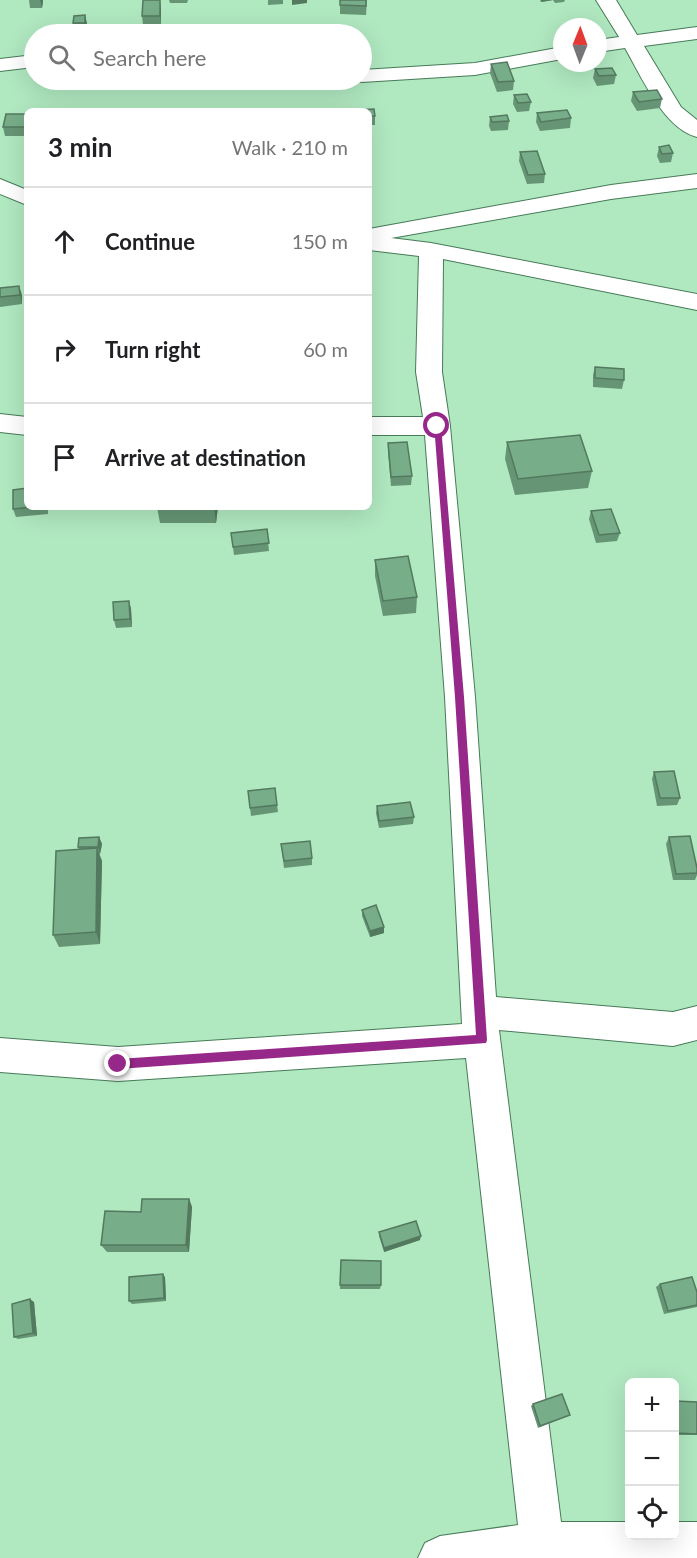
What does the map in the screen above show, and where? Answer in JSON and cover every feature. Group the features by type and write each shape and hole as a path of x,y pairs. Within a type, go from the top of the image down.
{"street":[{"path":"606,0 674,111 697,131"},
{"path":"607,45 697,33"},
{"path":"372,75 475,69 553,55"},
{"path":"0,65 24,62"},
{"path":"372,234 610,192 697,181"},
{"path":"0,186 24,197"},
{"path":"372,243 431,250 697,303"},
{"path":"431,250 429,372 437,426 460,697 481,1026 543,1551"},
{"path":"0,423 24,426"},
{"path":"372,426 437,426"},
{"path":"0,1055 118,1064 481,1026 673,1029 697,1023"},
{"path":"440,1558 697,1544"}],"building":[{"path":"143,0 160,0 160,16 142,16"},
{"path":"340,0 366,0 366,6 340,5"},
{"path":"85,15 85,23 73,23 74,16"},
{"path":"507,62 514,81 498,82 491,64"},
{"path":"607,68 612,68 616,75 599,76 597,72 607,72"},
{"path":"657,90 662,99 639,102 633,92"},
{"path":"527,94 531,102 518,103 514,95"},
{"path":"567,110 571,118 541,122 537,113"},
{"path":"6,114 24,114 24,127 3,127"},
{"path":"507,115 509,121 492,122 490,117"},
{"path":"669,145 673,153 662,154 659,147"},
{"path":"537,151 545,174 528,175 520,152"},
{"path":"19,286 20,295 0,297 0,288"},
{"path":"595,367 624,369 624,380 595,378"},
{"path":"580,435 592,471 518,479 507,442"},
{"path":"407,442 412,476 391,477 388,443"},
{"path":"24,488 24,508 13,509 13,490"},
{"path":"611,509 620,533 599,535 591,511"},
{"path":"267,529 269,543 233,547 231,533"},
{"path":"408,556 417,597 383,601 375,560"},
{"path":"129,601 130,619 114,620 113,602"},
{"path":"674,771 680,798 660,798 654,772"},
{"path":"275,788 277,805 250,808 248,791"},
{"path":"410,802 414,817 379,821 377,806"},
{"path":"690,836 697,873 676,874 669,837"},
{"path":"99,837 98,847 78,847 79,838"},
{"path":"310,841 312,858 284,861 281,844"},
{"path":"97,848 96,932 53,935 56,851"},
{"path":"376,905 384,927 370,931 362,910"},
{"path":"142,1199 189,1199 186,1245 101,1245 105,1211 141,1212"},
{"path":"416,1221 421,1236 384,1248 379,1232"},
{"path":"341,1260 381,1261 381,1285 340,1285"},
{"path":"163,1274 164,1298 129,1301 129,1277"},
{"path":"692,1277 697,1292 697,1305 668,1311 660,1284"},
{"path":"30,1299 33,1333 14,1337 12,1304"},
{"path":"562,1394 570,1415 540,1426 533,1404"},
{"path":"679,1401 697,1402 697,1434 679,1433"}],"route":[{"path":"118,1064 482,1040 460,697 437,426"}]}
